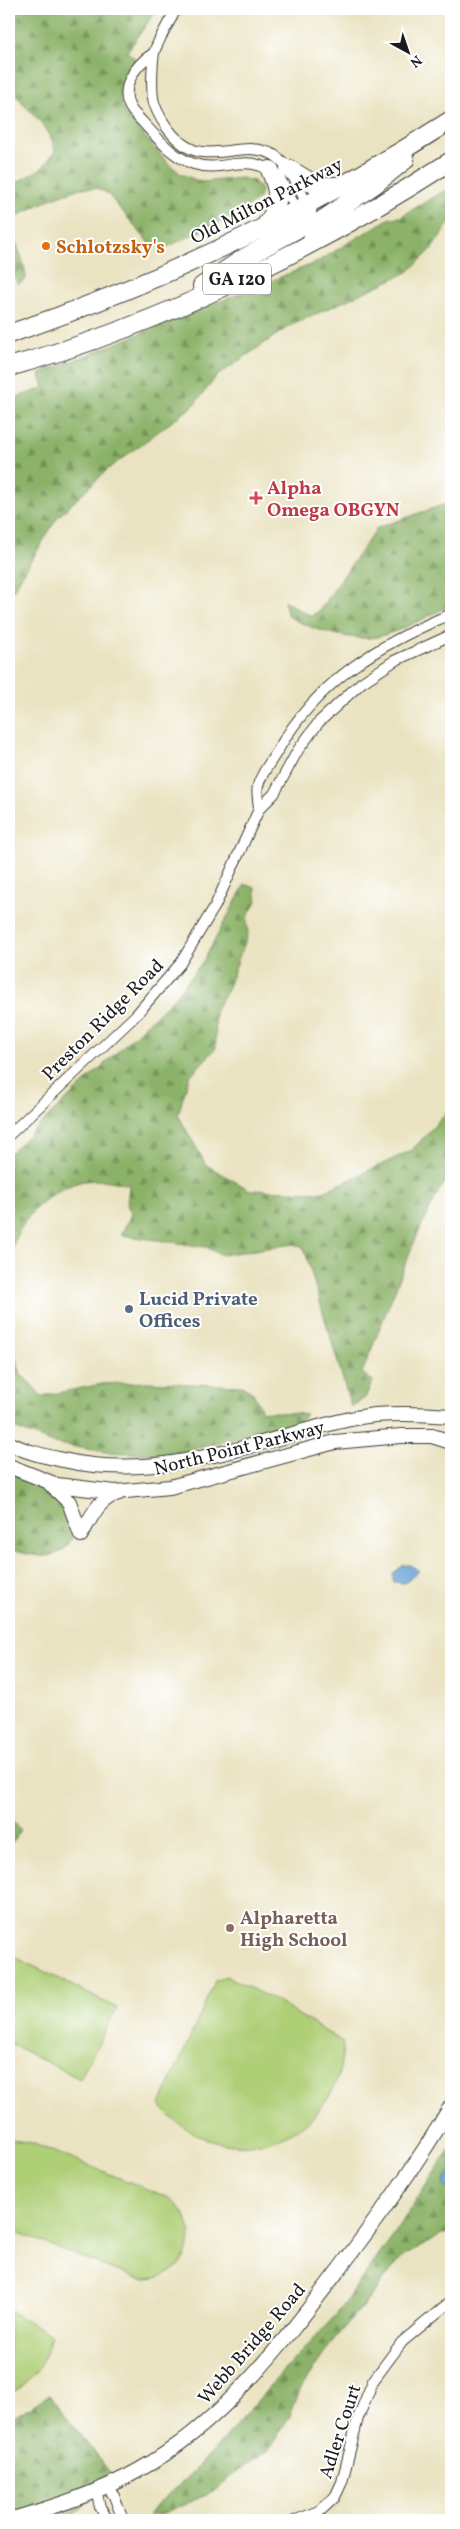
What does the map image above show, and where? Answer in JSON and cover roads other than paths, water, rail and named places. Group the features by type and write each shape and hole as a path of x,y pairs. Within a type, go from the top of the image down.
{"highway":[{"name":"Old Milton Parkway","path":"9,334 146,283 263,228 311,223 343,186 423,139 451,120"},
{"path":"311,223 374,186 406,159 423,139"},
{"name":"Old Milton Parkway","path":"9,368 91,341 181,305 311,223 451,161"},
{"path":"289,169 317,186 343,186"},
{"path":"263,228 275,212 279,197 270,170"}],"street":[{"path":"176,9 154,53 154,101 160,116 182,144 193,151 205,153 259,150 275,156 289,169 311,223"},
{"path":"154,53 142,60 133,73 125,96 133,112 178,158 196,165 214,166 242,162 258,164 270,170 279,176 311,223"},
{"name":"Preston Ridge Road","path":"259,809 258,786 288,732 324,690 358,662 412,631 451,614"},
{"name":"Preston Ridge Road","path":"9,1134 136,1015 180,964 215,906 259,809 274,794 298,750 319,722 344,697 394,661 451,635"},
{"name":"North Point Parkway","path":"9,1443 43,1455 79,1464 109,1468 138,1468 181,1463 331,1424 374,1415 418,1413 451,1416"},
{"name":"North Point Parkway","path":"9,1466 57,1486 115,1492 170,1487 335,1442 401,1436 432,1436 451,1442"},
{"path":"46,1482 58,1489 69,1502 81,1535 104,1500 112,1495 129,1491"},
{"name":"Webb Bridge Road","path":"9,2520 102,2488 139,2470 184,2440 216,2415 262,2366 354,2248 403,2181 451,2106"},
{"name":"Adler Court","path":"296,2520 320,2511 335,2497 342,2482 358,2418 373,2381 402,2342 451,2301"},
{"path":"108,2520 100,2507 102,2488 114,2496 124,2520"}],"water":[{"path":"404,1565 411,1565 419,1571 405,1583 393,1582 393,1573"},
{"path":"451,2170 451,2188 446,2188 443,2185"}],"place":[{"name":"Schlotzsky's","path":"46,246"},
{"name":"Alpha Omega OBGYN","path":"256,498"},
{"name":"Lucid Private Offices","path":"129,1309"},
{"name":"Alpharetta High School","path":"230,1928"}]}
